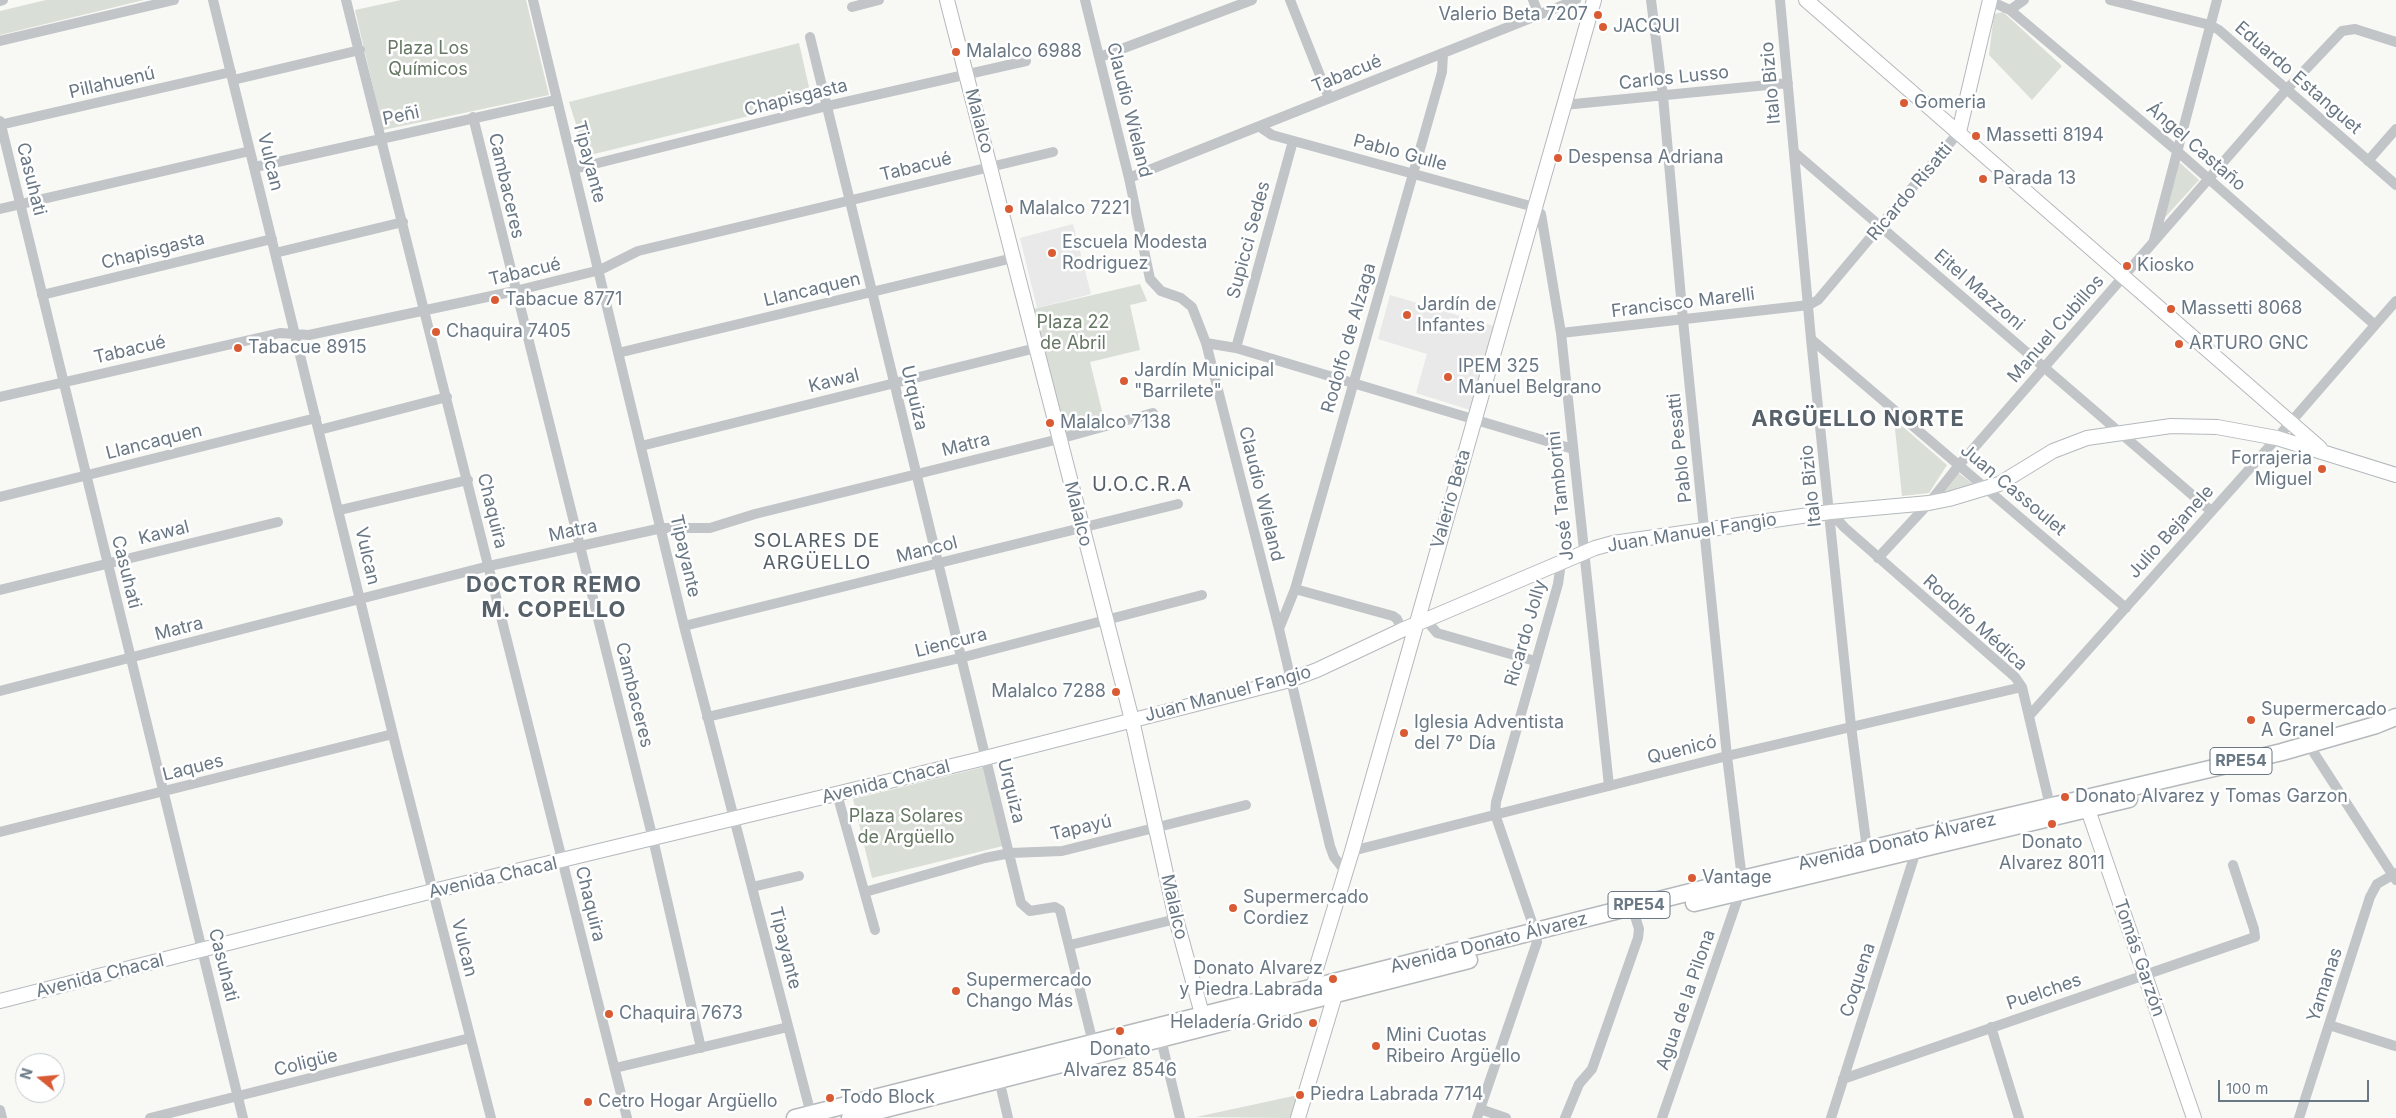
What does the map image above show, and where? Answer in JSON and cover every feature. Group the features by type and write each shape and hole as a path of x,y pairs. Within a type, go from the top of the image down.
{"main road":[{"name":"Malalco","path":"947,0 1132,720 1176,919 1203,1022"},
{"name":"Valerio Beta","path":"1298,1118 1325,991 1316,969 1421,622 1474,419 1594,0"},
{"name":"Juan Manuel Fangio","path":"1806,0 2327,454"},
{"name":"Ricardo Risatti","path":"1959,132 1990,0"},
{"name":"Juan Manuel Fangio","path":"986,758 1290,680 1317,670 1402,630 1583,553 1613,543 1830,512 1929,503 1967,495 1999,484 2064,446 2087,438 2189,426 2236,429 2277,438 2396,474"},
{"name":"Avenida Donato Álvarez","path":"806,1117 831,1114 998,1074 1741,886 1916,851 2051,812 2282,752 2376,725 2396,717"},
{"name":"Avenida Donato Álvarez","path":"2086,803 2267,766 2334,749 2396,725"},
{"name":"Avenida Chacal","path":"0,1001 734,818 986,758"},
{"name":"Tomás Garzón","path":"2086,803 2194,1118"},
{"name":"Avenida Donato Álvarez","path":"1536,937 1635,916 1867,849 2051,812"},
{"name":"Avenida Donato Álvarez","path":"998,1074 1093,1043 1159,1033"},
{"name":"Avenida Donato Álvarez","path":"850,1118 933,1090"}],"street":[{"path":"0,41 174,0"},
{"name":"Vulcan","path":"213,0 340,510 393,734 491,1118"},
{"name":"Chaquira","path":"346,0 628,1118"},
{"name":"Tipayante","path":"533,0 556,100 600,270 618,353 662,528 684,626 788,1027 806,1117"},
{"path":"852,7 878,0"},
{"name":"Claudio Wieland","path":"1085,0 1129,178 1150,279 1161,292 1181,298 1192,307 1206,343 1279,629 1330,846 1334,857 1345,871"},
{"path":"1100,57 1252,0"},
{"path":"1290,0 1330,98"},
{"path":"1533,0 1539,16"},
{"name":"Tabacué","path":"1129,178 1576,0"},
{"name":"Pablo Pesatti","path":"1652,0 1741,886"},
{"name":"Italo Bizio","path":"1780,0 1811,339 1851,726 1867,849"},
{"name":"Ángel Castaño","path":"1990,0 2010,10 2177,151 2375,325"},
{"path":"2010,10 2024,0"},
{"name":"Eduardo Estanguet","path":"2110,0 2210,25 2219,30 2396,185"},
{"path":"2153,244 2217,0"},
{"name":"Manuel Cubillos","path":"1878,558 1929,503 1959,465 2210,180 2287,89 2342,31 2355,30 2396,42"},
{"name":"Urquiza","path":"810,37 960,658 1023,906 1030,911 1056,907 1060,910 1070,945"},
{"name":"Pillahuenú","path":"0,124 360,50"},
{"name":"Rodolfo de Alzaga","path":"1279,629 1295,589 1442,72 1443,54"},
{"name":"Chapisgasta","path":"574,169 827,106 1026,61"},
{"name":"Carlos Lusso","path":"1564,105 1788,84"},
{"name":"Peñi","path":"254,166 556,100"},
{"name":"Cambaceres","path":"473,117 515,292 653,839 701,1048"},
{"name":"Casuhati","path":"0,124 244,1118"},
{"name":"Pablo Gulle","path":"1260,127 1272,135 1534,207"},
{"path":"2368,161 2396,129"},
{"name":"Ricardo Risatti","path":"1809,305 1818,300 1959,132"},
{"name":"Supicci Sedes","path":"1236,348 1293,141"},
{"path":"0,210 250,151"},
{"name":"Tabacué","path":"0,397 280,333 309,336 515,292 600,270 638,251 1053,152"},
{"name":"Eitel Mazzoni","path":"1794,152 2118,433 2211,511"},
{"name":"José Tamborini","path":"1534,207 1544,220 1561,334 1609,786"},
{"path":"275,253 403,222"},
{"name":"Chapisgasta","path":"42,295 272,239"},
{"name":"Llancaquen","path":"618,353 1013,258"},
{"name":"Julio Bejanele","path":"2029,716 2277,438 2396,301"},
{"name":"Francisco Marelli","path":"1561,334 1809,305"},
{"name":"Juan Cassoulet","path":"1811,339 2126,608"},
{"path":"1206,343 1236,348 1353,382 1573,450"},
{"name":"Kawal","path":"641,446 1036,348"},
{"path":"319,430 447,397"},
{"name":"Matra","path":"0,691 489,566 662,528 710,528 755,514 1153,414"},
{"name":"Llancaquen","path":"0,496 316,418"},
{"path":"340,510 468,480"},
{"name":"Mancol","path":"684,626 938,565 1178,504"},
{"name":"Rodolfo Médica","path":"1830,512 1844,528 2015,677 2022,687 2051,812"},
{"name":"Kawal","path":"0,590 278,522"},
{"name":"Ricardo Jolly","path":"1536,937 1496,814 1496,802 1558,584 1561,563"},
{"path":"1295,589 1393,616 1397,619 1402,630"},
{"name":"Liencura","path":"707,717 960,658 1202,595"},
{"path":"1421,622 1437,633 1535,661"},
{"name":"Quenicó","path":"1352,851 1727,756 2022,687"},
{"name":"Laques","path":"0,832 393,734"},
{"path":"2314,753 2395,876"},
{"path":"838,794 875,930"},
{"name":"Tapayú","path":"864,892 1010,853 1062,851 1246,805"},
{"name":"Coquena","path":"1832,1118 1916,851"},
{"name":"Puelches","path":"1843,1079 2255,937 2233,865"},
{"path":"752,887 799,876"},
{"name":"Yamanas","path":"2299,1118 2373,890 2377,884 2395,876"},
{"name":"Agua de la Pilona","path":"1662,1118 1741,886"},
{"path":"1565,1118 1579,1084 1592,1069 1635,947 1639,929 1635,916"},
{"path":"1093,1043 1070,945 1176,919"},
{"path":"1506,1118 1478,1113 1536,937"},
{"path":"2329,1025 2394,1046"},
{"path":"615,1068 788,1027"},
{"path":"1991,1028 2018,1118"},
{"path":"1159,1033 1180,1118"},
{"name":"Coligüe","path":"150,1118 470,1038"},
{"path":"998,1074 1008,1118"},
{"path":"0,1110 2,1118"}],"shaded area":[{"name":"Escuela Modesta Rodriguez","path":"1073,224 1091,294 1037,308 1020,238"},
{"path":"1390,295 1494,326 1470,410 1416,393 1427,354 1378,339"}],"green space":[{"path":"46,0 144,0 0,35 0,11"},
{"name":"Plaza Los Químicos","path":"401,0 526,0 549,95 383,130 355,10"},
{"path":"2003,12 2062,66 2032,100 1989,55 1994,14"},
{"path":"799,43 811,96 806,102 586,156 569,102"},
{"path":"2178,161 2199,180 2160,223"},
{"name":"Plaza 22 de Abril","path":"1140,284 1147,301 1130,305 1140,350 1090,362 1105,423 1064,433 1033,309"},
{"path":"1894,419 1947,465 1929,493 1902,496"},
{"path":"1957,472 1973,484 1937,497"},
{"name":"Plaza Solares de Argüello","path":"984,767 1003,846 872,878 853,799"},
{"path":"1298,1095 1290,1118 1196,1117"}],"place":[{"name":"Valerio Beta 7207","path":"1598,15"},
{"name":"JACQUI","path":"1603,27"},
{"name":"Malalco 6988","path":"956,52"},
{"name":"Gomeria","path":"1904,103"},
{"name":"Massetti 8194","path":"1976,136"},
{"name":"Despensa Adriana","path":"1558,158"},
{"name":"Parada 13","path":"1983,179"},
{"name":"Malalco 7221","path":"1009,209"},
{"name":"Escuela Modesta Rodriguez","path":"1052,253"},
{"name":"Kiosko","path":"2127,266"},
{"name":"Tabacue 8771","path":"495,300"},
{"name":"Massetti 8068","path":"2171,309"},
{"name":"Jardín de Infantes","path":"1407,315"},
{"name":"Chaquira 7405","path":"436,332"},
{"name":"ARTURO GNC","path":"2179,344"},
{"name":"Tabacue 8915","path":"238,348"},
{"name":"IPEM 325 Manuel Belgrano","path":"1448,377"},
{"name":"Jardín Municipal \"Barrilete\"","path":"1124,381"},
{"name":"Malalco 7138","path":"1050,423"},
{"name":"Forrajeria Miguel","path":"2322,469"},
{"name":"Malalco 7288","path":"1116,692"},
{"name":"Supermercado A Granel","path":"2251,720"},
{"name":"Iglesia Adventista del 7° Día","path":"1404,733"},
{"name":"Donato Alvarez y Tomas Garzon","path":"2065,797"},
{"name":"Donato Alvarez 8011","path":"2052,824"},
{"name":"Vantage","path":"1692,878"},
{"name":"Supermercado Cordiez","path":"1233,908"},
{"name":"Donato Alvarez y Piedra Labrada","path":"1333,979"},
{"name":"Supermercado Chango Más","path":"956,991"},
{"name":"Chaquira 7673","path":"609,1014"},
{"name":"Heladería Grido","path":"1313,1023"},
{"name":"Donato Alvarez 8546","path":"1120,1031"},
{"name":"Mini Cuotas Ribeiro Argüello","path":"1376,1046"},
{"name":"Piedra Labrada 7714","path":"1300,1095"},
{"name":"Todo Block","path":"830,1098"},
{"name":"Cetro Hogar Argüello","path":"588,1102"}],"district":[{"name":"ARGÜELLO NORTE","path":"1858,419"},
{"name":"U.O.C.R.A","path":"1142,485"},
{"name":"SOLARES DE ARGÜELLO","path":"817,552"},
{"name":"DOCTOR REMO M. COPELLO","path":"554,598"}]}
